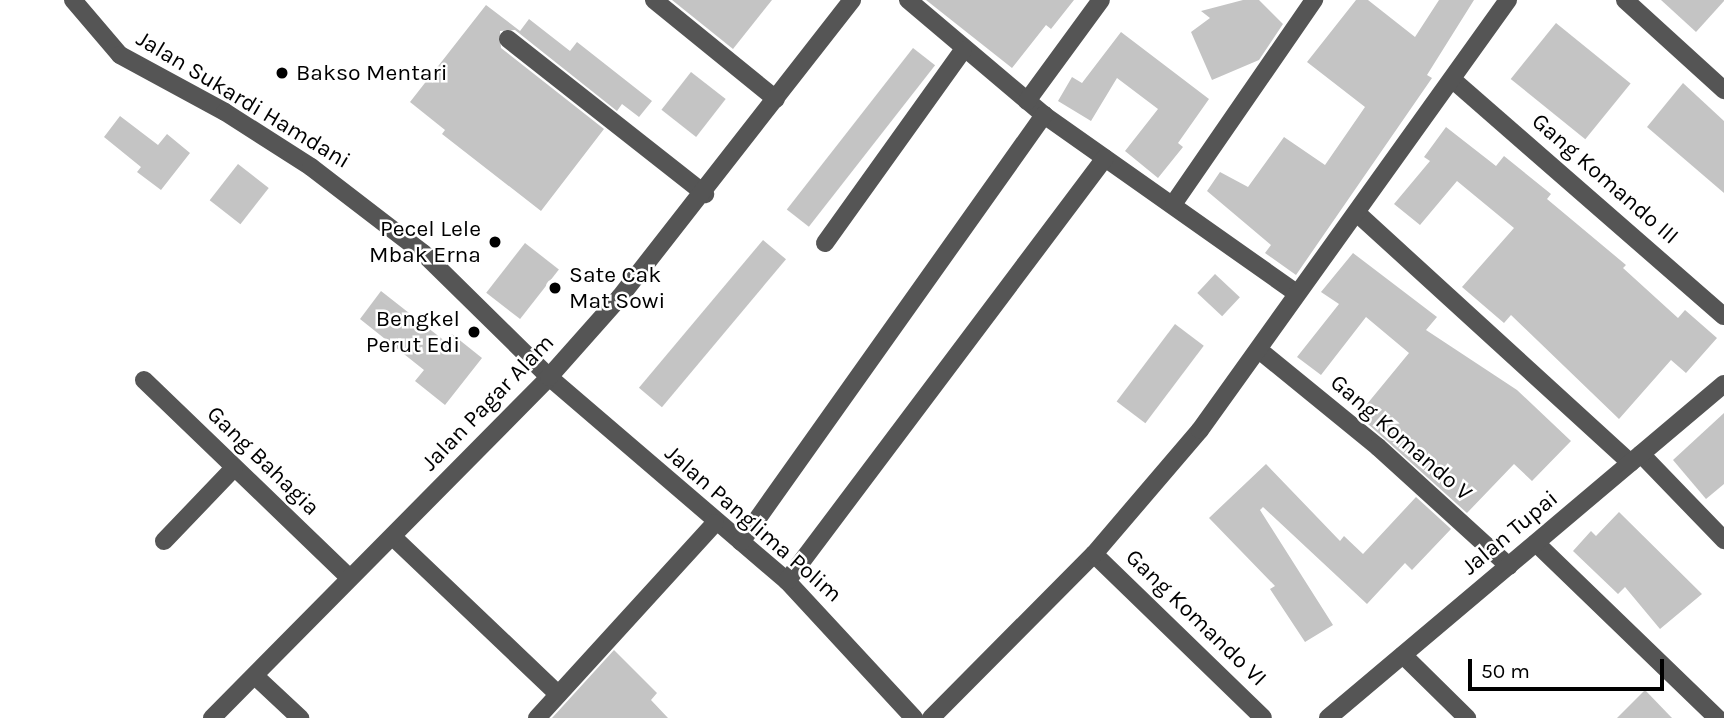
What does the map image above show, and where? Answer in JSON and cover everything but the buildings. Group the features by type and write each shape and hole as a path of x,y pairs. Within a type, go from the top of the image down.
{"street":[{"name":"Jalan Sukardi Hamdani","path":"73,0 120,55 225,112 350,194 468,293 549,377"},
{"path":"654,0 776,99"},
{"name":"Jalan Pagar Alam","path":"212,718 349,577 394,537 549,377 705,194 852,0"},
{"path":"908,0 963,50 1044,115 1174,203 1296,293"},
{"path":"1027,101 1101,0"},
{"path":"1174,203 1314,0"},
{"path":"931,718 1094,554 1200,430 1259,350 1296,293 1358,214 1508,0"},
{"path":"1625,0 1724,90"},
{"path":"508,39 705,194"},
{"path":"825,243 963,50"},
{"name":"Gang Komando III","path":"1453,80 1724,316"},
{"path":"741,542 1044,115"},
{"path":"787,581 1105,158"},
{"path":"1358,214 1724,540"},
{"name":"Gang Komando V","path":"1259,350 1378,447 1509,566"},
{"name":"Jalan Panglima Polim","path":"549,377 715,523 787,581 914,718"},
{"name":"Gang Bahagia","path":"144,380 349,577"},
{"name":"Jalan Tupai","path":"1328,718 1724,384"},
{"path":"164,541 234,468"},
{"path":"537,718 715,523"},
{"path":"394,537 558,694"},
{"path":"1536,543 1716,718 1724,710"},
{"name":"Gang Komando VI","path":"1094,554 1263,718"},
{"path":"1403,655 1467,718"},
{"path":"255,676 300,718"}],"place":[{"name":"Bakso Mentari","path":"282,73"},
{"name":"Pecel Lele Mbak Erna","path":"495,242"},
{"name":"Sate Cak Mat Sowi","path":"555,288"},
{"name":"Bengkel Perut Edi","path":"474,332"}]}
